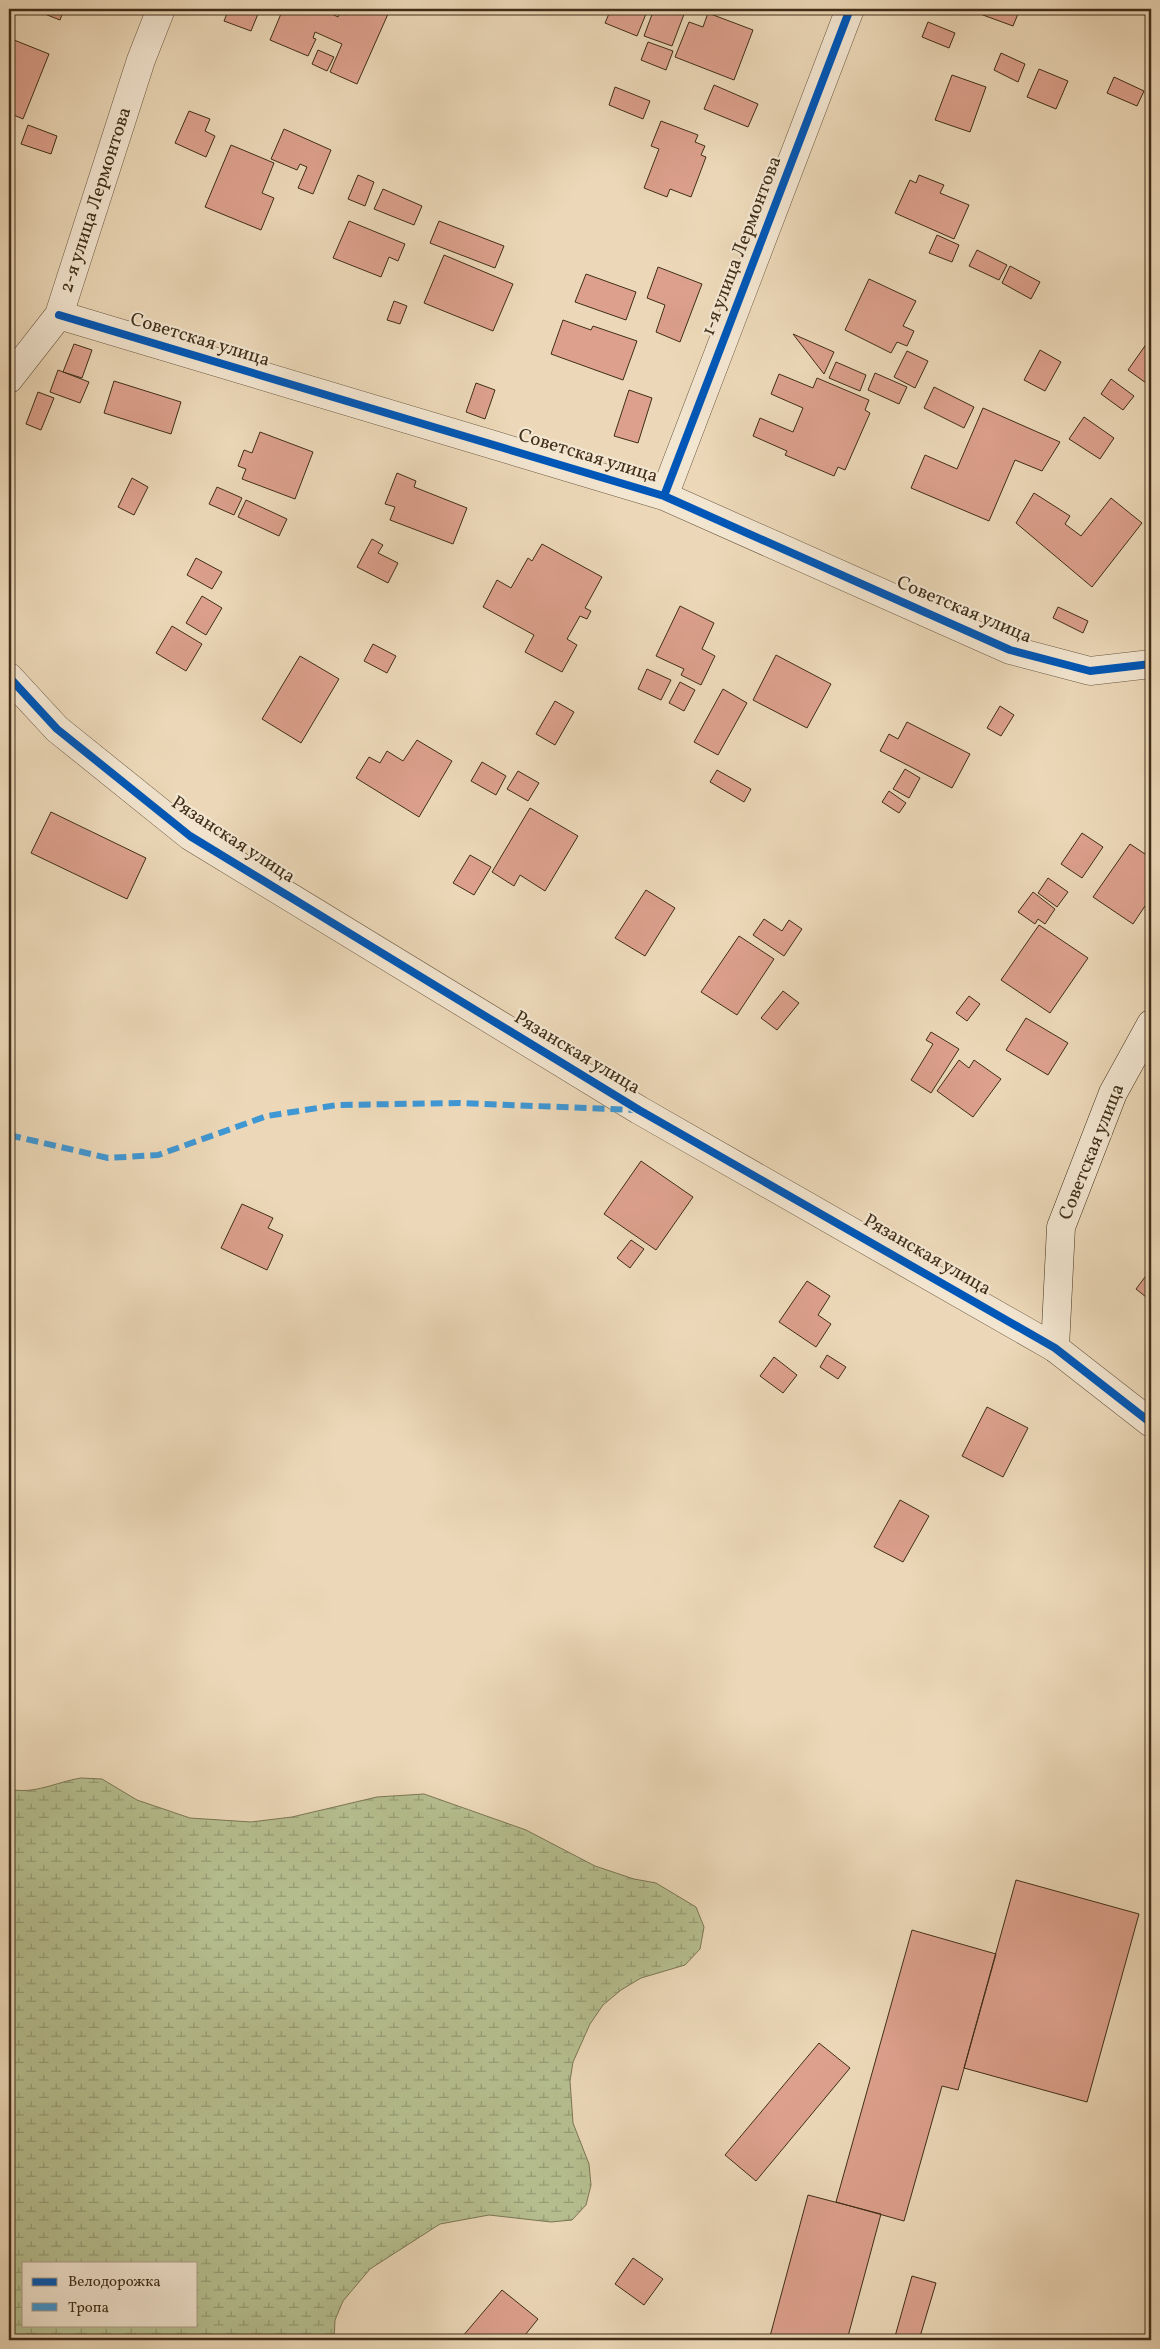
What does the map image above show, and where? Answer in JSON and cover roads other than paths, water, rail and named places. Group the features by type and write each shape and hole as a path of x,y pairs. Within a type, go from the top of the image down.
{"street":[{"name":"2-я улица Лермонтова","path":"9,379 59,315 141,60 161,9"},
{"name":"1-я улица Лермонтова","path":"664,496 850,9"},
{"name":"Советская улица","path":"59,315 664,496 1010,650 1090,671 1151,664"},
{"name":"Рязанская улица","path":"9,677 57,729 190,836 640,1110 1055,1348 1151,1423"},
{"name":"Советская улица","path":"1055,1348 1061,1227 1113,1093 1151,1024"}]}
